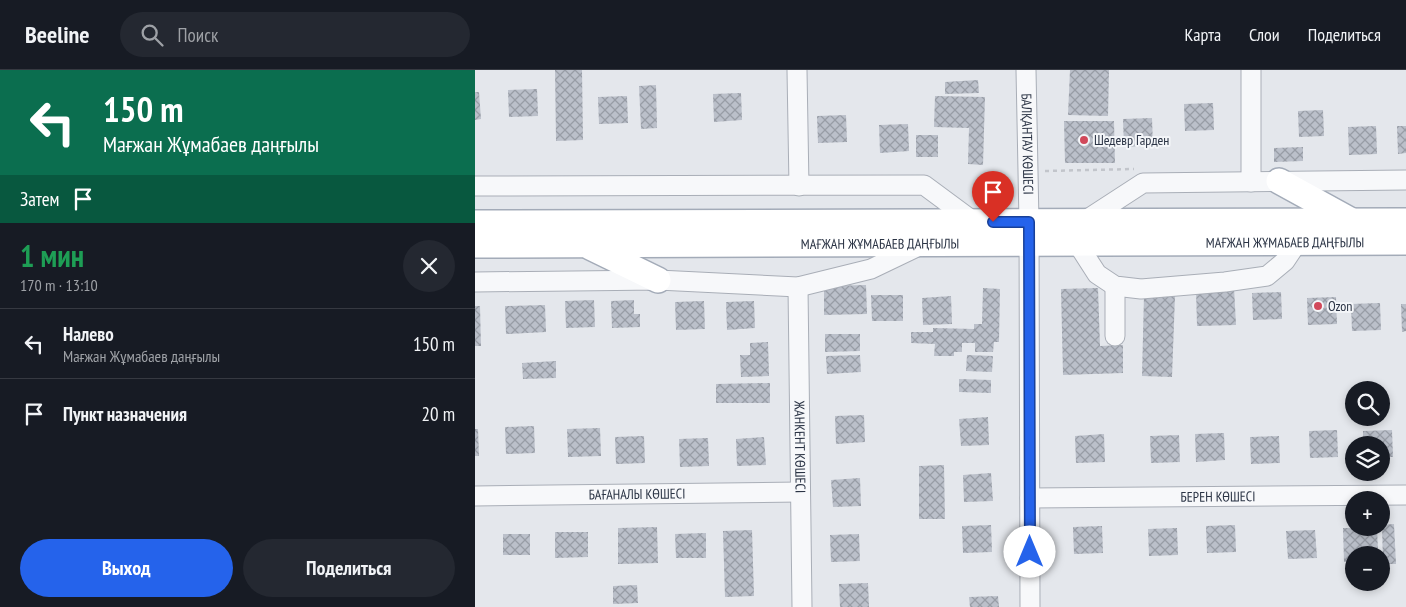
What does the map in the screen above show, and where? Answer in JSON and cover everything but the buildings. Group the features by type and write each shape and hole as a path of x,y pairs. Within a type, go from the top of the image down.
{"main road":[{"path":"1279,181 1353,221"},
{"name":"МАҒЖАН ЖҰМАБАЕВ ДАҢҒЫЛЫ","path":"475,245 923,244 1029,233 1080,233 1353,221 1406,221"},
{"name":"МАҒЖАН ЖҰМАБАЕВ ДАҢҒЫЛЫ","path":"475,223 974,222 1029,233"},
{"name":"МАҒЖАН ЖҰМАБАЕВ ДАҢҒЫЛЫ","path":"1080,233 1297,243 1406,242"},
{"path":"585,245 658,280"}],"street":[{"path":"797,70 799,186"},
{"name":"БАЛҚАНТАУ КӨШЕСІ","path":"1026,70 1029,233 1030,607"},
{"path":"1251,70 1251,182"},
{"path":"1297,243 1285,261 1267,276 1225,282 1141,289 1115,286 1097,274 1080,233 1143,182 1406,180"},
{"path":"475,186 924,185 974,222"},
{"path":"475,282 658,280 798,287 871,269 923,244"},
{"path":"1115,286 1115,336"},
{"name":"ЖАНКЕНТ КӨШЕСІ","path":"798,287 802,607"},
{"name":"БАҒАНАЛЫ КӨШЕСІ","path":"475,496 800,492"},
{"name":"БЕРЕН КӨШЕСІ","path":"1030,498 1406,495"}],"place":[{"name":"Шедевр Гарден","path":"1084,140"},
{"name":"Ozon","path":"1318,306"}],"route":[{"path":"993,222 1029,222 1030,552"}]}
